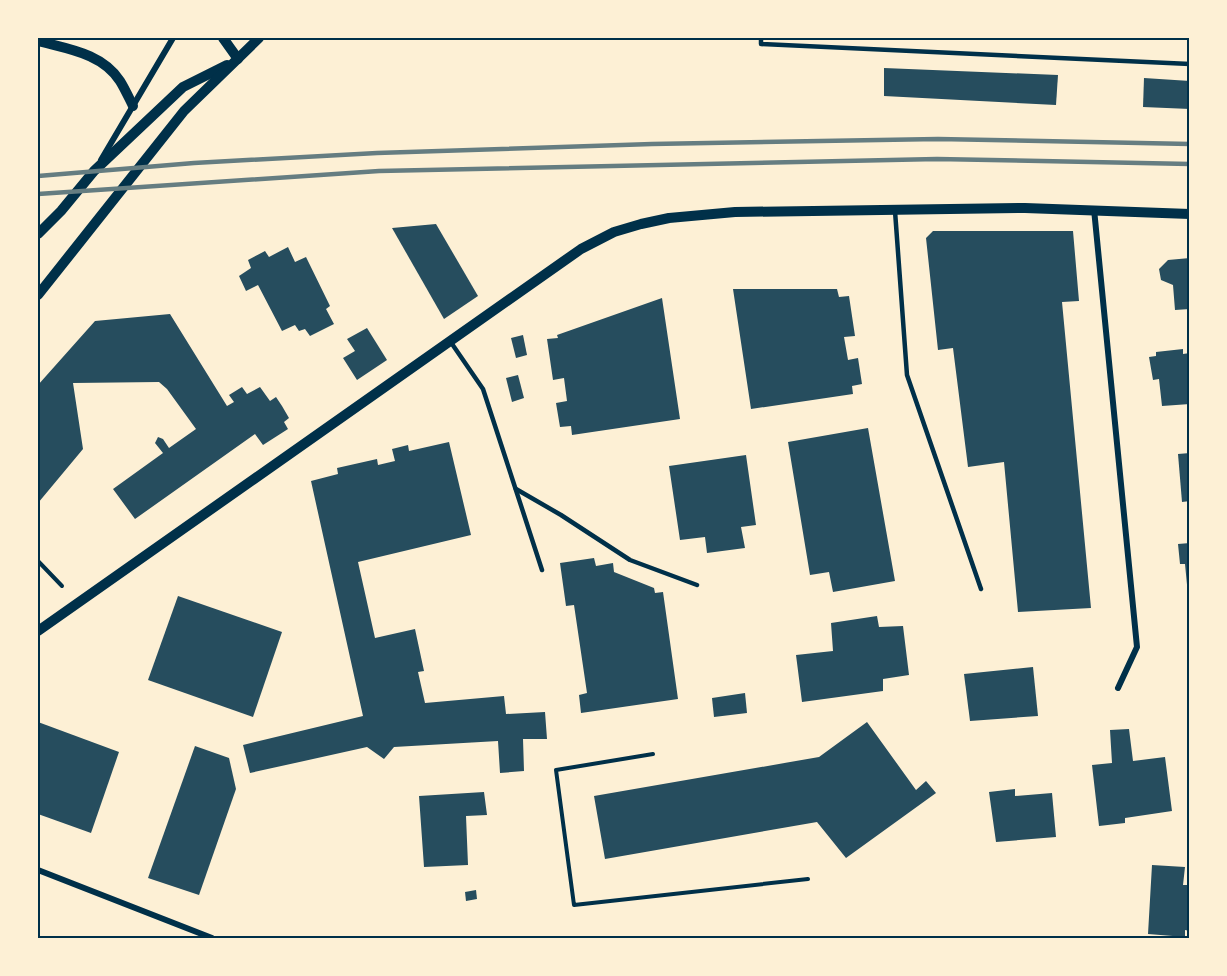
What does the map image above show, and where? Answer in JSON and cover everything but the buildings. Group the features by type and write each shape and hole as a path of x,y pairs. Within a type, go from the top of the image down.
{"street":[{"path":"94,171 173,38"},
{"path":"224,38 238,59"},
{"path":"38,295 184,111 259,38"},
{"path":"38,41 89,55 107,66 120,81 133,106"},
{"path":"38,234 61,212 94,171 183,87 238,59"},
{"path":"1094,209 1137,647 1118,688"},
{"path":"38,631 581,249 614,232 669,218 735,212 1094,209 1190,214"},
{"path":"38,870 212,939"}],"lane":[{"path":"761,38 761,44 1190,64"},
{"path":"894,209 907,375 981,589"},
{"path":"450,341 483,389 542,570"},
{"path":"516,489 630,560 698,585"}],"path":[{"path":"38,561 63,586"},
{"path":"653,754 556,770 574,905 808,879"}],"railway":[{"path":"38,176 194,163 377,153 652,144 938,139 1190,144"},
{"path":"38,194 379,171 937,159 1190,164"}]}
